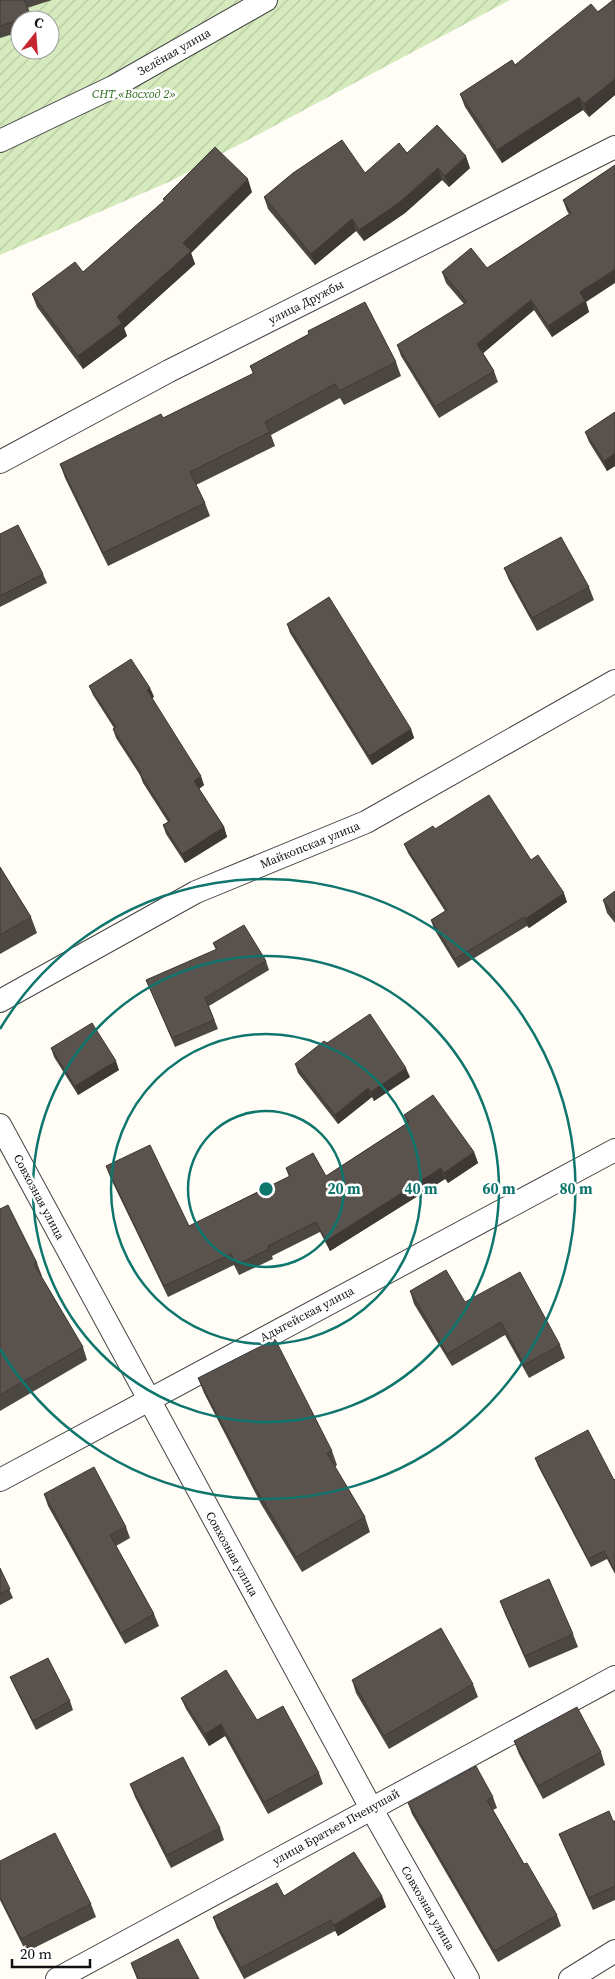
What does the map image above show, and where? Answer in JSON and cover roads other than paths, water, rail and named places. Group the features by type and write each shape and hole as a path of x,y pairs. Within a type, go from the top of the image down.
{"street":[{"name":"Зелёная улица","path":"0,141 113,87 266,0"},
{"name":"улица Дружбы","path":"0,462 169,371 615,148"},
{"name":"Майкопская улица","path":"0,1001 196,892 366,822 615,681"},
{"name":"Совхозная улица","path":"0,1125 147,1399 371,1808 468,1979"},
{"name":"Адыгейская улица","path":"0,1480 147,1399 615,1150"},
{"name":"улица Братьев Пченушай","path":"57,1979 615,1678"},
{"path":"570,1979 615,1951"}],"park label":[{"name":"СНТ «Восход 2»","path":"134,94"}]}
